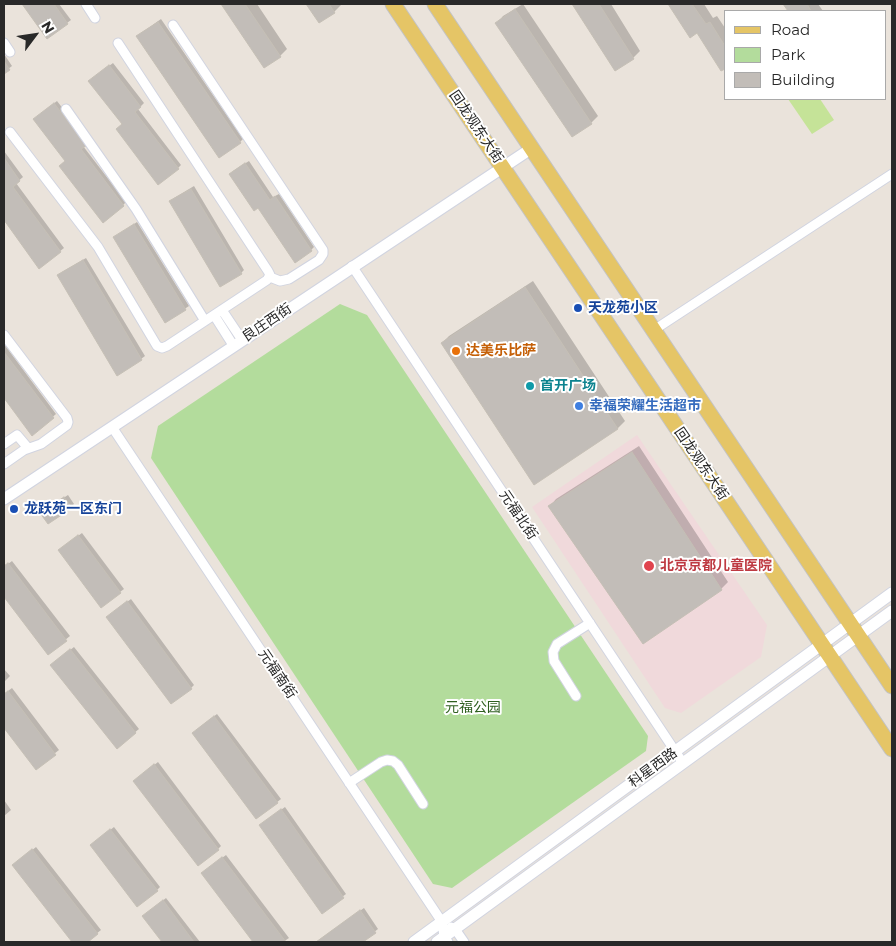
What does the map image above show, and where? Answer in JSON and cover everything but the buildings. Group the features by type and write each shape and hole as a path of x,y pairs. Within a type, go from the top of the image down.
{"main road":[{"name":"回龙观东大街","path":"393,4 892,749"},
{"path":"435,4 892,686"}],"street":[{"path":"86,4 95,18"},
{"path":"118,43 268,271 270,277 280,281 290,279 319,260 324,254 323,250 173,25"},
{"path":"4,43 10,52"},
{"path":"66,109 136,209 205,321"},
{"path":"10,132 98,247 157,346 162,348 167,346 270,277"},
{"name":"良庄西街","path":"4,499 532,148"},
{"path":"654,330 892,174"},
{"name":"元福北街","path":"352,266 683,763"},
{"path":"222,310 238,343"},
{"path":"214,315 238,343"},
{"path":"4,335 68,420 67,426 4,464"},
{"name":"元福南街","path":"112,427 442,922 455,929 464,942"},
{"path":"14,457 4,444 17,435 28,448"},
{"name":"科星西路","path":"855,630 892,593"},
{"name":"科星西路","path":"414,942 676,751 855,630 892,611"},
{"path":"576,696 554,661 553,652 557,644 590,623"},
{"name":"科星西路","path":"443,940 455,929 683,763 826,650"},
{"path":"349,783 381,762 393,761 398,765 423,804"},
{"name":"元福南街","path":"442,922 443,940"}],"shaded area":[{"name":"北京京都儿童医院","path":"637,435 767,625 761,657 681,713 665,708 532,507"}],"green space":[{"path":"789,100 821,100 834,120 812,134"},
{"name":"元福公园","path":"340,304 367,315 648,736 646,751 452,888 433,884 151,458 158,426"}],"place":[{"name":"天龙苑小区","path":"578,308"},
{"name":"达美乐比萨","path":"456,351"},
{"name":"首开广场","path":"530,386"},
{"name":"幸福荣耀生活超市","path":"579,406"},
{"name":"龙跃苑一区东门","path":"14,509"},
{"name":"北京京都儿童医院","path":"649,566"}]}
